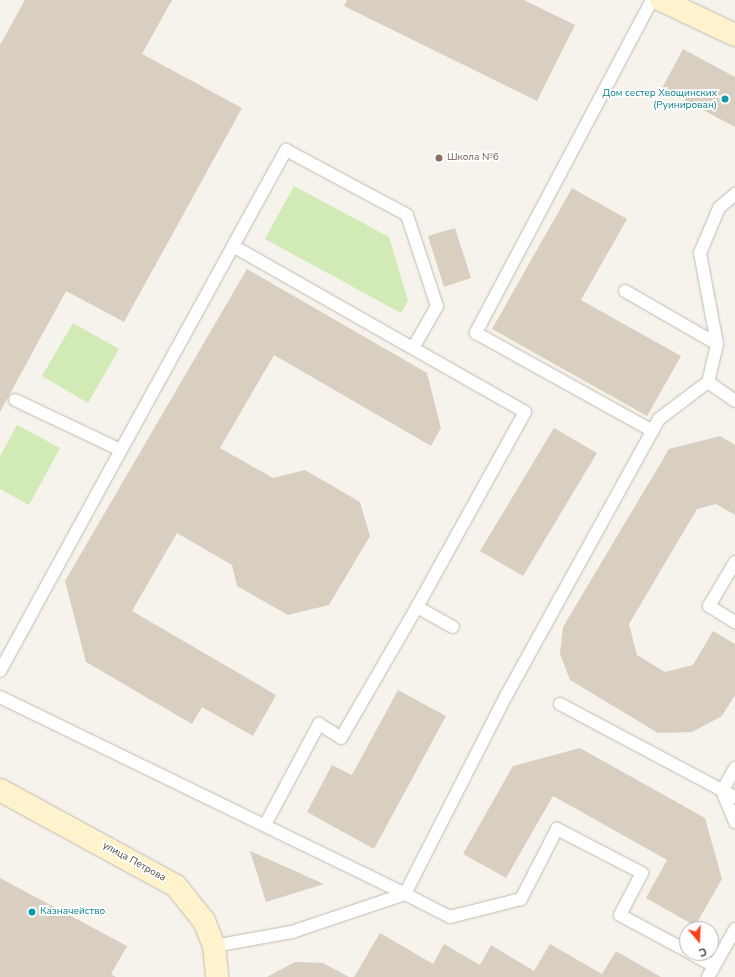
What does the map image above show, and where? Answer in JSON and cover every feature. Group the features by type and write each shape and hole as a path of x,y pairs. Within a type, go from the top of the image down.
{"main road":[{"path":"661,0 735,35"},
{"name":"улица Петрова","path":"0,790 176,886 204,922 214,946 217,977"}],"lane":[{"path":"652,0 476,334 653,431"},
{"path":"0,671 286,150 407,215 437,306 413,348"},
{"path":"214,946 292,932 405,894 506,696 659,419 708,382 717,344 700,253 719,208 735,194"},
{"path":"233,246 525,412 417,607 341,738 319,724 265,825"},
{"path":"625,291 717,344"},
{"path":"708,382 735,401"},
{"path":"15,400 121,450"},
{"path":"735,562 709,606 735,622"},
{"path":"417,607 454,627"},
{"path":"0,697 265,825 450,917 521,899 557,829 642,873 620,915 679,947"},
{"path":"560,704 735,797"},
{"path":"722,791 735,768"},
{"path":"722,791 735,822"},
{"path":"708,977 735,929"},
{"path":"705,961 714,966"}],"green space":[{"path":"294,186 389,237 408,301 401,313 265,239"},
{"path":"73,323 119,349 88,403 42,376"},
{"path":"17,425 60,448 29,505 0,489 0,456"}],"building":[{"path":"25,0 172,0 142,54 242,108 124,322 66,291 0,412 0,45"},
{"path":"347,0 524,0 575,25 537,101 344,6"},
{"path":"683,49 735,77 735,127 662,88"},
{"path":"572,188 627,219 581,300 681,356 647,416 492,329"},
{"path":"455,228 471,278 444,287 428,236"},
{"path":"247,269 427,373 441,428 431,446 274,355 220,448 273,478 305,470 360,502 370,536 329,605 288,615 237,586 232,565 177,533 132,611 276,695 253,736 202,707 192,724 86,662 65,581"},
{"path":"554,428 597,453 523,576 480,551"},
{"path":"720,436 735,445 735,515 716,504 697,509 629,624 637,655 665,672 693,665 713,631 735,644 735,695 722,716 692,732 658,733 570,680 560,654 563,627 669,449"},
{"path":"398,690 446,716 374,849 307,812 332,765 352,775"},
{"path":"580,748 705,818 722,879 698,921 686,921 646,898 667,860 553,796 506,878 463,854 513,766"},
{"path":"250,851 324,884 266,902"},
{"name":"Казначейство","path":"0,878 127,946 111,974 116,977 0,977"},
{"path":"380,933 433,964 444,944 480,965 491,945 534,971 550,944 602,974 616,951 661,977 354,977"},
{"path":"295,962 323,963 349,977 267,977"}],"place":[{"name":"Дом сестер Хвощинских (Руинирован)","path":"725,99"},
{"name":"Школа №6","path":"439,158"},
{"name":"Казначейство","path":"32,912"}]}
